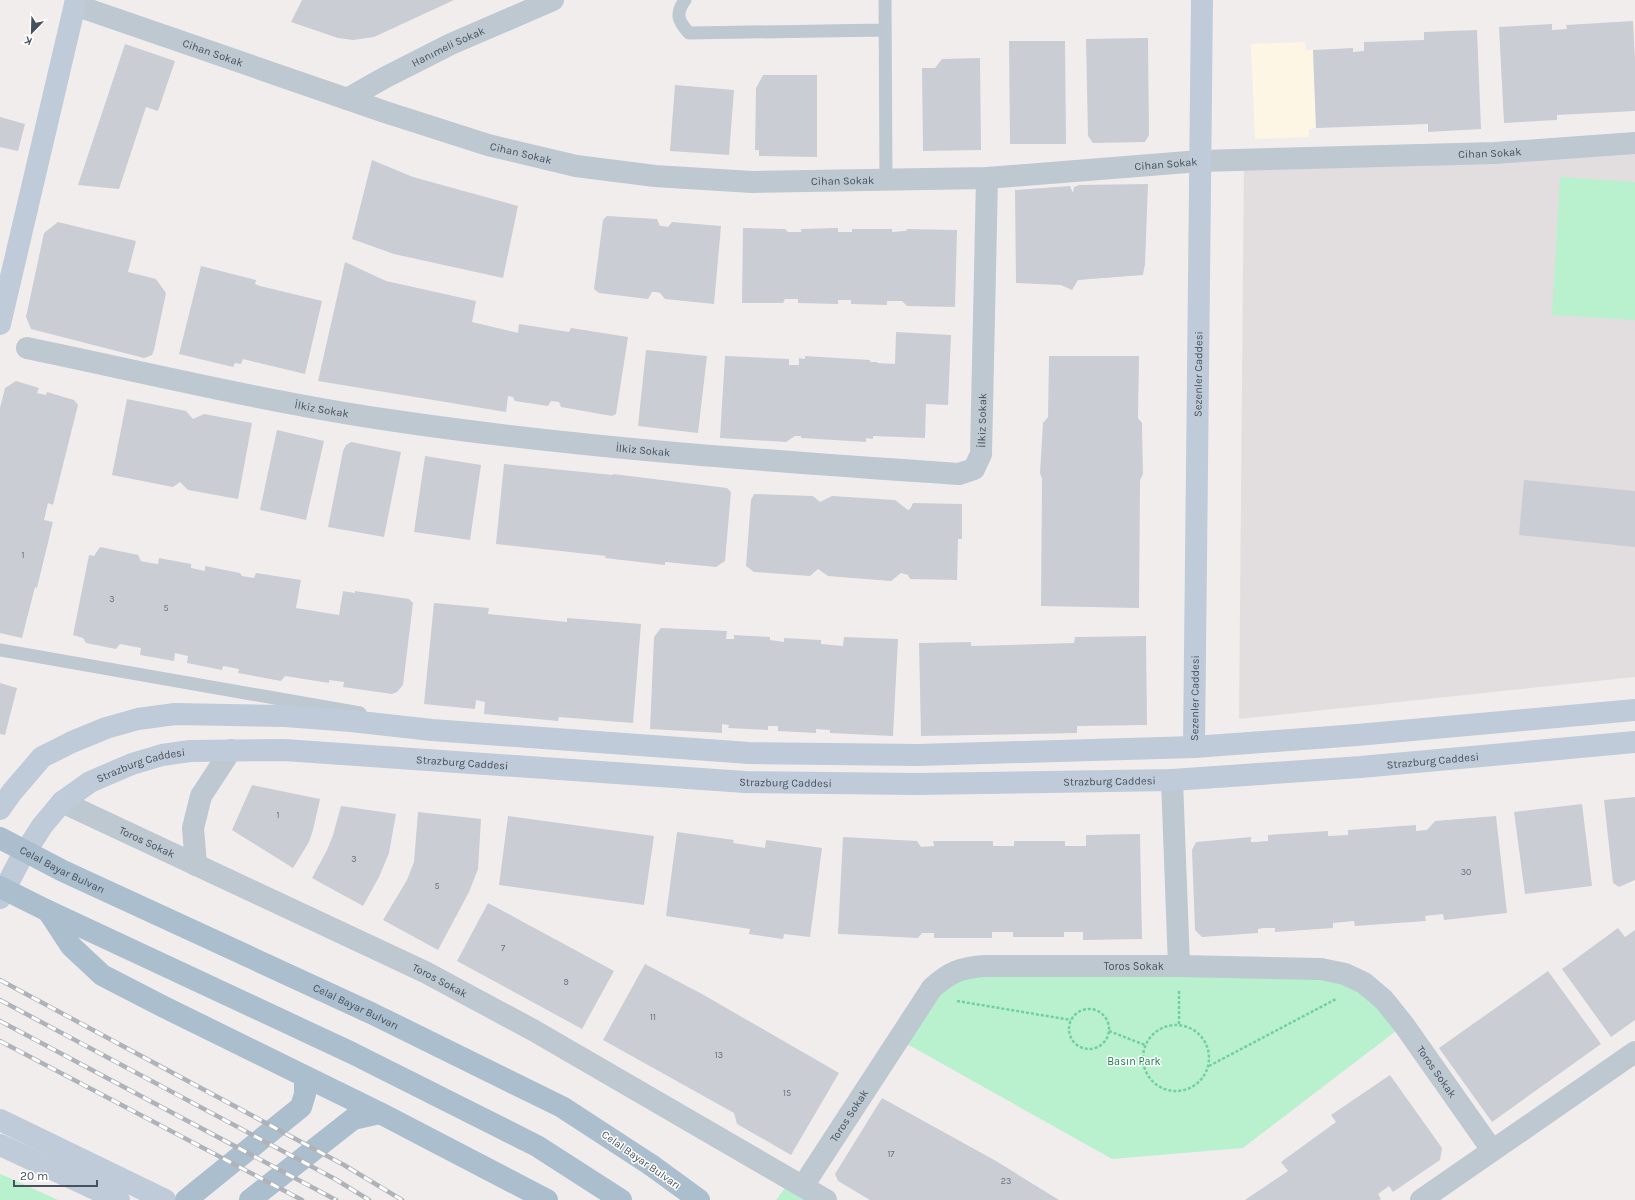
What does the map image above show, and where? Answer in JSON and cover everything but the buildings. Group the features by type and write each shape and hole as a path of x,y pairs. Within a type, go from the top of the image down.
{"main road":[{"name":"Sezenler Caddesi","path":"1194,748 1202,0"},
{"path":"0,324 75,2"},
{"path":"0,809 12,792 42,757 99,731 138,719 175,714 285,716 351,721 432,730 749,753 918,755 1194,748 1635,710"},
{"name":"Strazburg Caddesi","path":"0,898 19,862 42,826 62,802 90,782 132,764 162,755 190,751 284,750 745,782 916,784 1172,780 1362,766 1635,742"},
{"name":"Celal Bayar Bulvarı","path":"0,838 63,871 372,1013 562,1107 651,1164 699,1200"},
{"path":"0,887 48,911 352,1053 537,1146 621,1200"},
{"path":"48,911 71,946 102,975 164,1008 380,1114 547,1200"},
{"path":"186,1200 301,1107 306,1094 305,1077"},
{"path":"250,1200 353,1119 380,1114"},
{"path":"0,1120 165,1200"},
{"path":"0,1145 119,1200"}],"street":[{"name":"Hanımeli Sokak","path":"347,99 384,78 451,44 553,0"},
{"name":"Cihan Sokak","path":"75,2 347,99 488,144 576,166 655,176 752,182 987,178 1200,162 1495,153 1635,143"},
{"name":"İlkiz Sokak","path":"26,348 263,398 387,420 507,436 744,460 959,474 974,469 981,454 987,178"},
{"path":"196,865 193,828 201,796 231,750"},
{"path":"1172,780 1179,966"},
{"name":"Toros Sokak","path":"62,802 425,972 533,1030 826,1200"},
{"name":"Toros Sokak","path":"803,1186 927,996 942,979 953,972 967,967 1179,966 1321,969 1345,974 1364,983 1384,1000 1404,1025 1492,1150"},
{"path":"1420,1200 1635,1052"}],"lane":[{"path":"685,0 681,6 678,16 682,25 689,33 885,30"},
{"path":"885,0 886,180"},
{"path":"0,650 350,711 392,719 432,730"}],"path":[{"path":"1179,966 1179,1024"},
{"path":"1209,1066 1364,983"},
{"path":"927,996 1071,1020"},
{"path":"1094,1009 1104,1016 1108,1022 1109,1031 1106,1041 1101,1045 1095,1048 1082,1048 1076,1044 1070,1033 1071,1020 1081,1011 1094,1009"},
{"path":"1179,1024 1190,1027 1200,1033 1210,1054 1209,1066 1205,1076 1196,1085 1186,1090 1174,1092 1164,1089 1151,1080 1144,1066 1143,1056 1145,1045 1150,1036 1158,1029 1168,1025 1179,1024"},
{"path":"1109,1031 1145,1045"}],"shaded area":[{"path":"1305,42 1306,50 1313,50 1316,128 1309,129 1309,137 1255,139 1251,44"},
{"path":"1635,143 1635,677 1239,719 1244,160"}],"green space":[{"path":"1560,177 1635,182 1635,320 1552,315"},
{"name":"Basın Park","path":"953,972 1345,974 1404,1025 1243,1148 1112,1159 898,1039"},
{"path":"0,1174 3,1175 58,1200 0,1200"},
{"path":"791,1180 826,1200 776,1200"}],"railway":[{"path":"0,980 344,1165 402,1200"},
{"path":"0,1000 335,1179 369,1200"},
{"path":"0,1021 336,1200"},
{"path":"0,1041 302,1200"}]}
